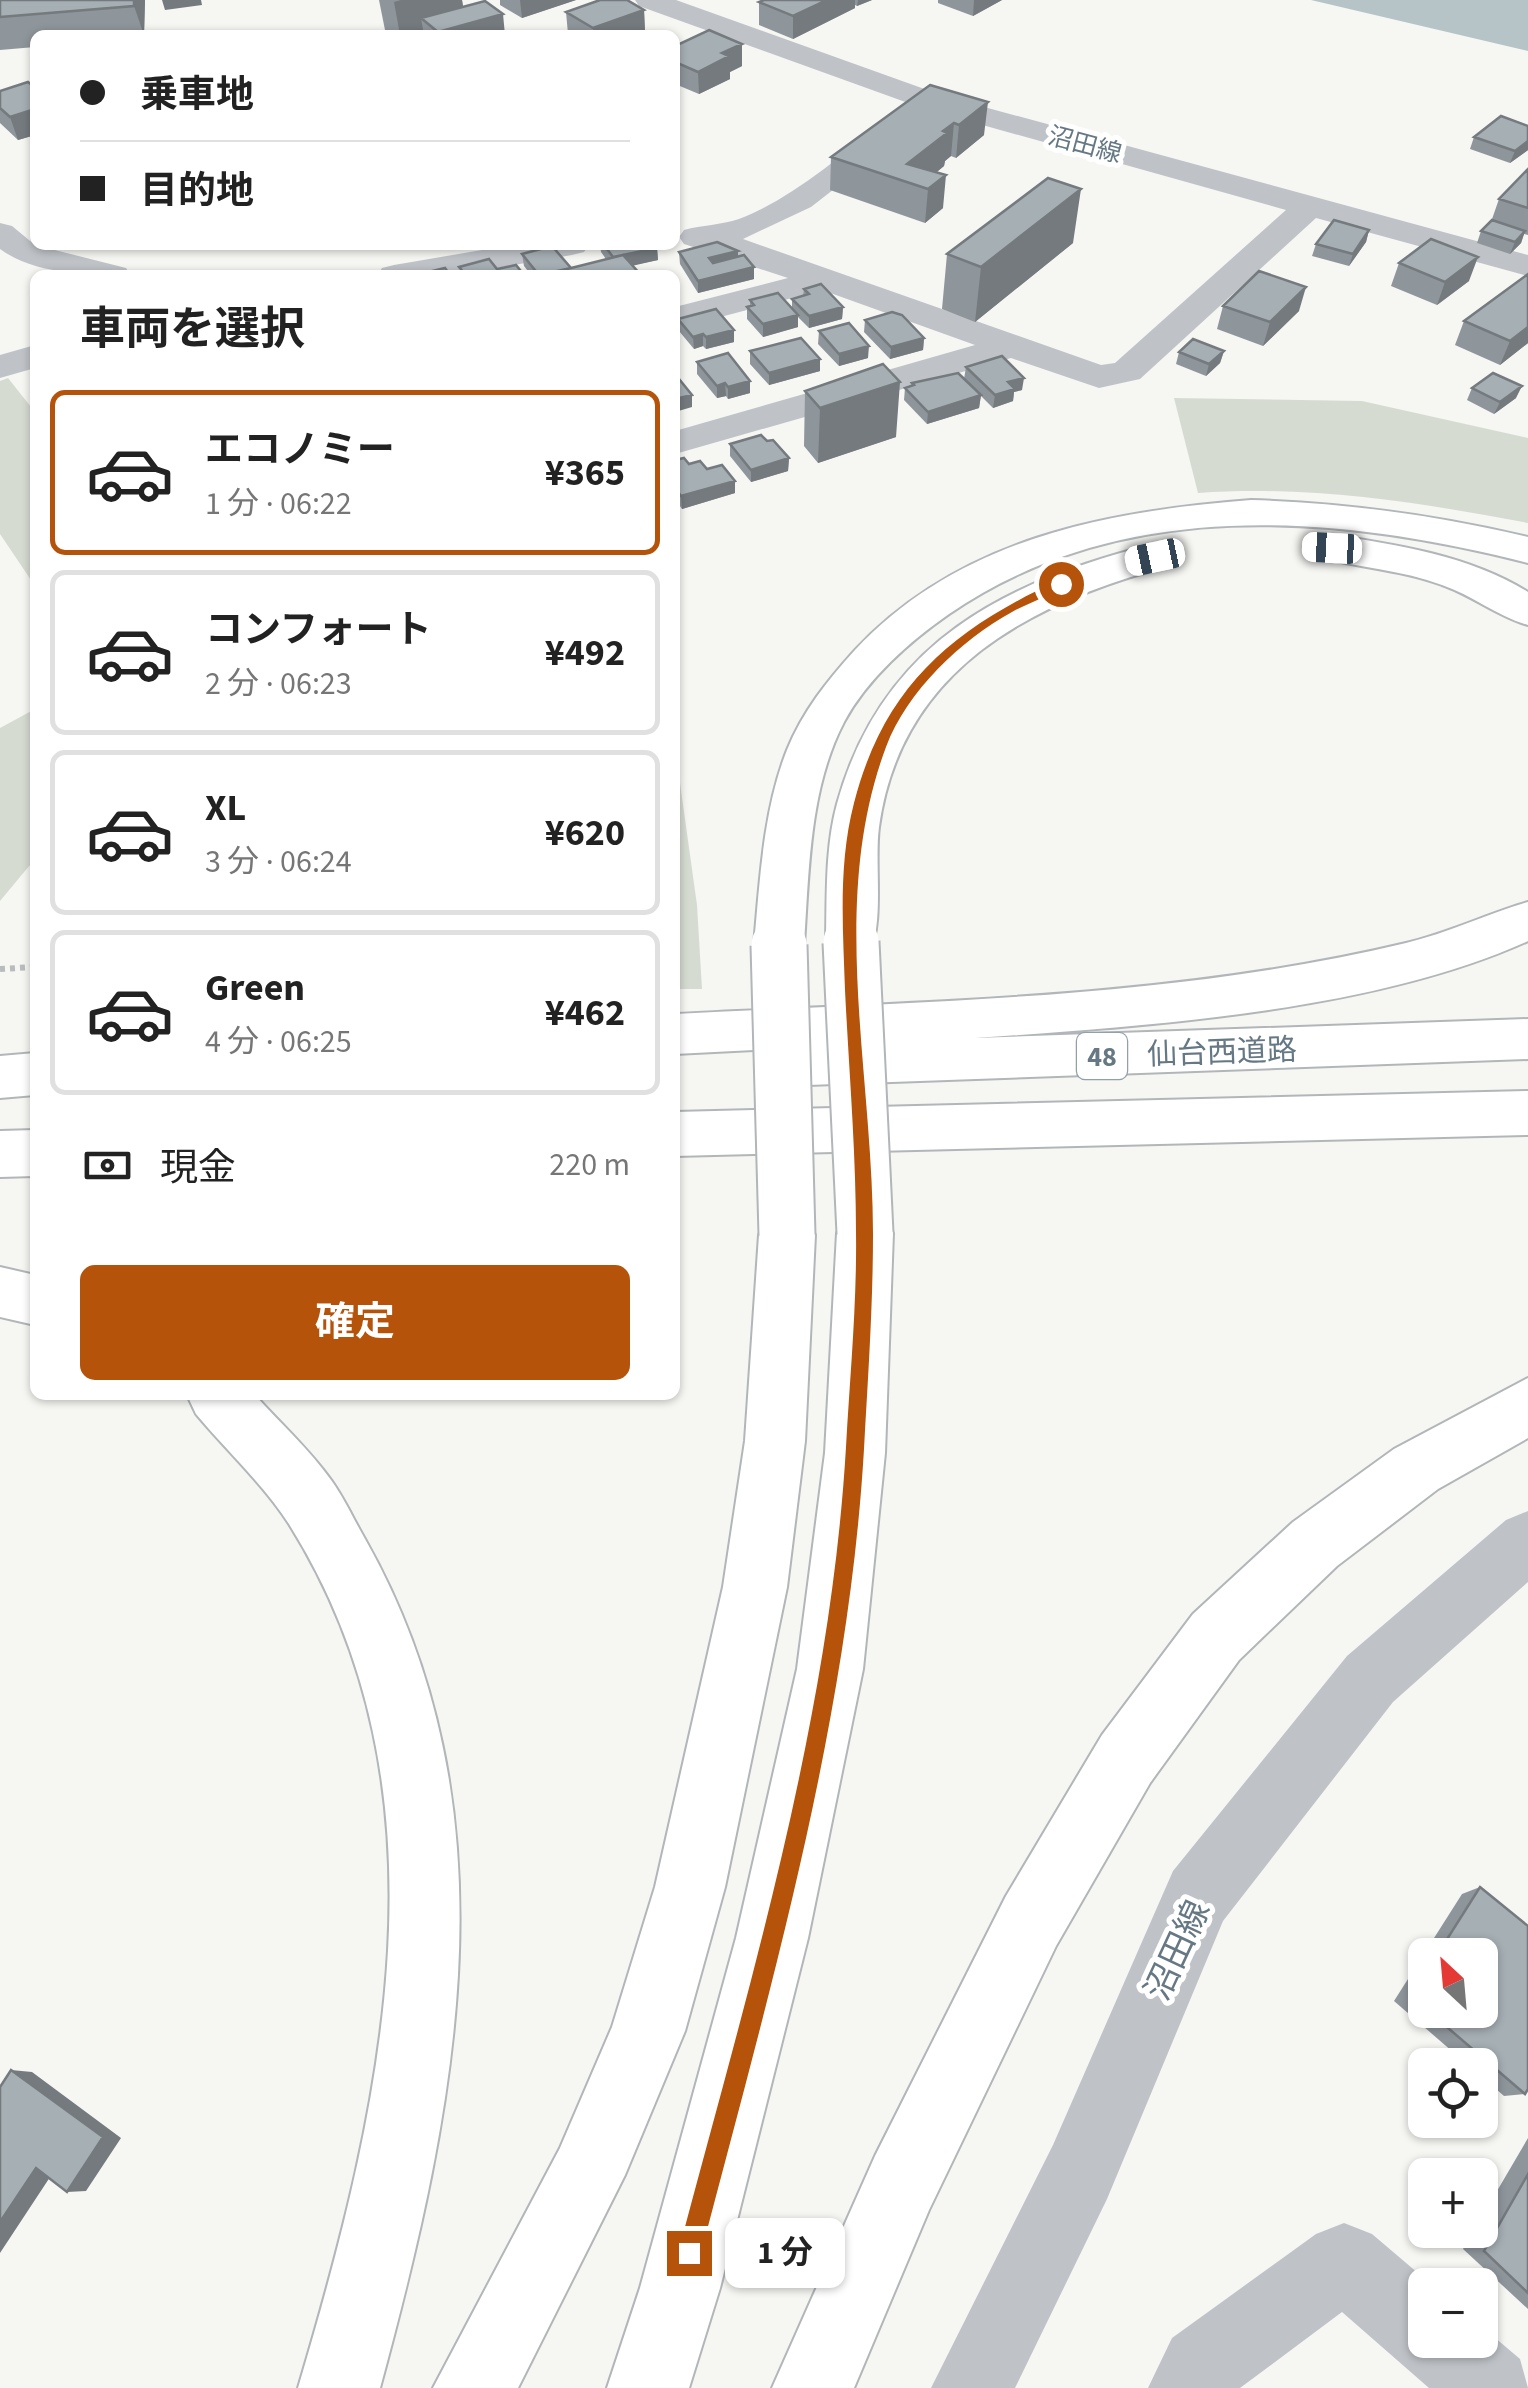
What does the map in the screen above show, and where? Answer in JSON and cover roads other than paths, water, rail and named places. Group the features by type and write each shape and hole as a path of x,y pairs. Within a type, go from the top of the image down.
{"highway":[{"path":"474,2388 602,2139 648,2031 690,1887 755,1587 775,1441 787,1236 779,945 792,813 810,751 836,698 919,612 978,575 1044,547 1117,527 1260,510 1398,520 1471,533 1528,550"},
{"path":"648,2388 680,2288 772,1938 830,1669 854,1454 865,1233 850,942 851,867 860,804 881,742 911,692 952,648 1005,610 1061,584 1123,564 1187,550 1262,544 1332,548 1397,558 1462,576 1528,612"},
{"path":"680,1034 1095,1010 1236,993 1430,957 1528,920"},
{"name":"仙台西道路","path":"680,1068 1528,1039"},
{"path":"0,1077 30,1074"},
{"path":"0,1086 30,1085"},
{"name":"48","path":"680,1134 1528,1113"},
{"path":"0,1154 30,1153"},
{"path":"0,1292 30,1299"},
{"path":"222,1400 262,1436 312,1500 357,1576 394,1667 419,1772 428,1897 420,2034 391,2207 340,2388"},
{"path":"813,2388 902,2183 1031,1921 1126,1759 1216,1638 1314,1544 1416,1469 1528,1406"}],"street":[{"name":"沼田線","path":"648,0 932,102 1528,266"},
{"path":"690,237 747,227 799,200 932,102"},
{"path":"690,237 825,279 1099,377 1126,371 1310,206"},
{"path":"0,233 22,248 97,270"},
{"path":"424,270 542,250"},
{"path":"680,317 825,279"},
{"path":"680,442 1012,346"},
{"path":"0,367 30,358"},
{"name":"沼田線","path":"972,2388 1080,2172 1198,1896 1370,1680 1528,1540"},
{"path":"1188,2388 1201,2366 1344,2262 1408,2317"},
{"path":"1456,2358 1491,2388"}]}
